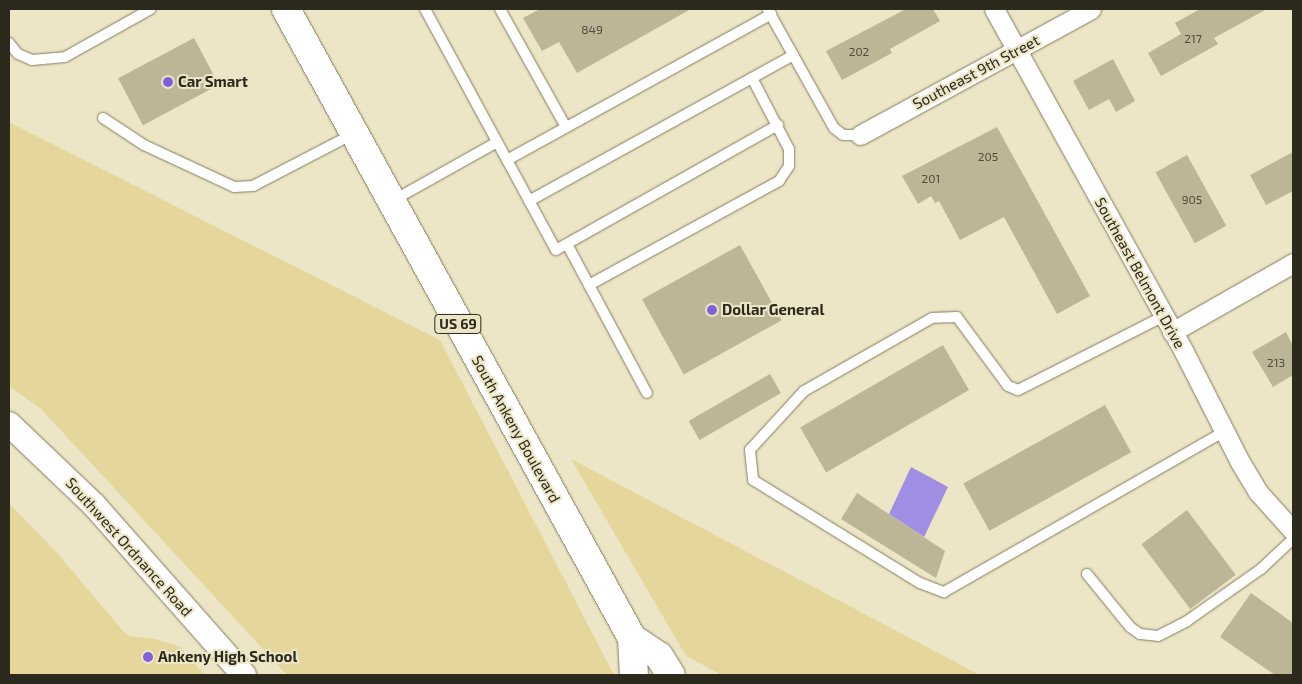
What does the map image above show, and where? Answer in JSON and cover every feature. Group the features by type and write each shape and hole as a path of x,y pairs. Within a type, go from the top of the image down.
{"main road":[{"name":"South Ankeny Boulevard","path":"286,9 632,638 634,675"},
{"name":"South Ankeny Boulevard","path":"632,638 659,656 671,675"}],"street":[{"name":"Southeast Belmont Drive","path":"994,9 1168,324 1258,492 1293,531"},
{"name":"Southeast 9th Street","path":"860,135 1091,9"},
{"path":"1168,324 1293,263"},
{"name":"Southwest Ordnance Road","path":"9,424 94,505 244,675"}],"lane":[{"path":"9,43 18,54 32,60 65,57 151,9"},
{"path":"424,9 556,250 778,126"},
{"path":"500,9 566,127"},
{"path":"507,160 769,11 834,128 843,135 860,135"},
{"path":"529,201 793,55"},
{"path":"589,285 779,181 789,166 789,149 752,78"},
{"path":"103,118 144,145 234,186 253,186 354,134"},
{"path":"391,201 497,142"},
{"path":"567,244 647,393"},
{"path":"1168,324 1018,390 1008,386 957,317 932,318 804,391 750,450 753,480 920,584 944,592 1225,431"},
{"path":"1087,574 1130,627 1140,634 1158,636 1187,620 1261,569 1293,539"}],"shaded area":[{"path":"9,122 440,340 614,675 287,675 41,409 9,386"},
{"path":"571,459 980,675 722,675 686,656"},
{"path":"911,467 948,487 924,537 889,514"},
{"path":"9,503 58,554 123,631 129,636 156,639 180,647 205,675 9,675"}],"building":[{"path":"540,9 691,9 577,73 559,42 542,51 523,18"},
{"path":"906,9 933,9 940,21 890,49 892,53 842,80 826,51"},
{"path":"1200,9 1267,9 1214,38 1218,44 1161,76 1148,53 1181,34 1175,23"},
{"name":"Car Smart","path":"194,38 219,85 143,125 118,78"},
{"path":"1113,59 1135,101 1116,112 1109,99 1089,110 1073,81"},
{"path":"997,127 1090,296 1057,314 1004,217 960,240 939,201 935,203 931,196 918,204 902,176"},
{"path":"1293,152 1293,191 1266,205 1250,175"},
{"path":"1187,155 1226,226 1195,243 1156,172"},
{"name":"Dollar General","path":"740,245 782,320 684,375 642,299"},
{"path":"1286,332 1293,346 1293,375 1273,387 1252,352"},
{"path":"943,345 969,390 826,473 800,428"},
{"path":"770,374 781,393 700,440 689,421"},
{"path":"1105,405 1131,452 989,531 963,484"},
{"path":"857,493 945,551 936,578 841,519"},
{"path":"1187,510 1236,575 1190,609 1141,544"},
{"path":"1251,593 1293,623 1293,675 1275,675 1220,637"}],"place":[{"name":"Car Smart","path":"168,82"},
{"name":"Dollar General","path":"712,310"},
{"name":"Ankeny High School","path":"148,657"}]}
